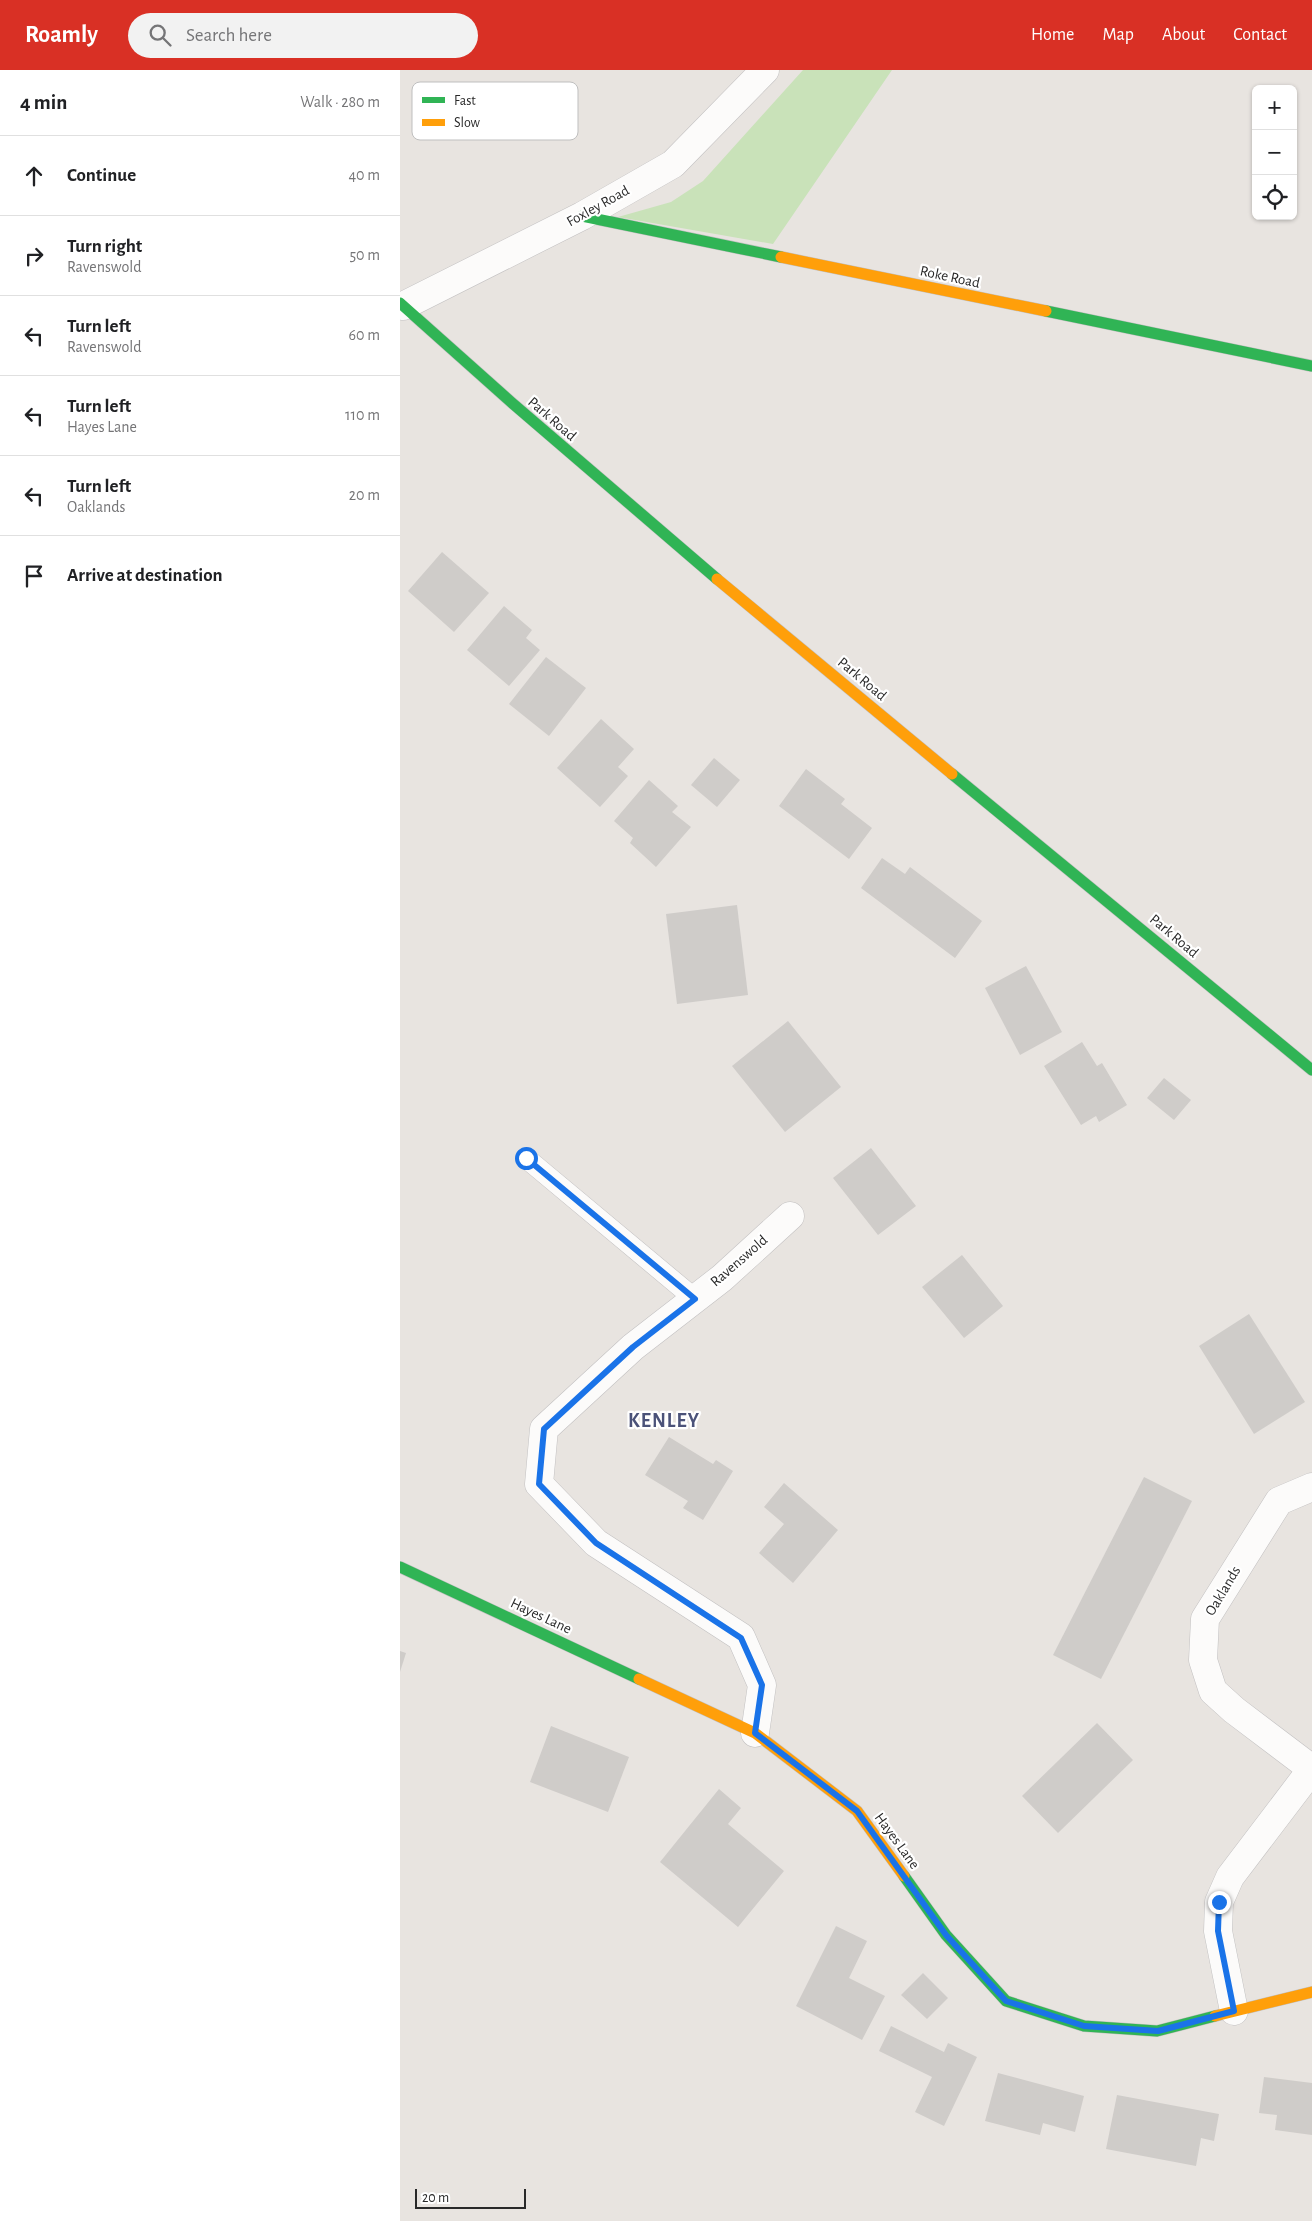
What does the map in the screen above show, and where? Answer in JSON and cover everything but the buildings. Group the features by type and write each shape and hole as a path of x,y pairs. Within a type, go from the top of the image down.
{"street":[{"name":"Foxley Road","path":"402,304 582,216 673,164 765,70"},
{"name":"Roke Road","path":"582,216 1312,366"},
{"name":"Park Road","path":"402,304 445,346 613,492 1312,1070"},
{"name":"Ravenswold","path":"755,1733 762,1685 741,1638 596,1543 539,1484 544,1429 633,1347 722,1278 790,1216"},
{"name":"Oaklands","path":"1234,2011 1218,1931 1219,1902 1230,1877 1312,1769 1234,1710 1213,1690 1203,1660 1205,1619 1279,1501 1312,1487"},
{"name":"Hayes Lane","path":"400,1567 755,1733 857,1811 946,1935 1006,2001 1084,2026 1158,2031 1312,1992"}],"lane":[{"path":"526,1158 695,1299"}],"green space":[{"path":"803,70 892,70 773,244 618,217 671,202 703,181"}],"traffic: fast":[{"path":"582,216 781,257"},
{"path":"400,303 511,402 717,579"},
{"path":"1046,311 1312,366"},
{"path":"952,774 1312,1070"},
{"path":"400,1567 639,1679"},
{"path":"904,1876 946,1935 1006,2001 1084,2026 1157,2031 1215,2016"}],"traffic: slow":[{"path":"781,257 1046,311"},
{"path":"717,579 952,774"},
{"path":"639,1679 755,1733 857,1811 904,1876"},
{"path":"1215,2016 1312,1992"}],"district":[{"name":"KENLEY","path":"664,1421"}],"route":[{"path":"526,1158 695,1299 633,1347 544,1429 539,1484 596,1543 741,1638 762,1685 755,1733 857,1811 946,1935 1006,2001 1084,2026 1158,2031 1234,2011 1218,1931 1219,1902"}]}
